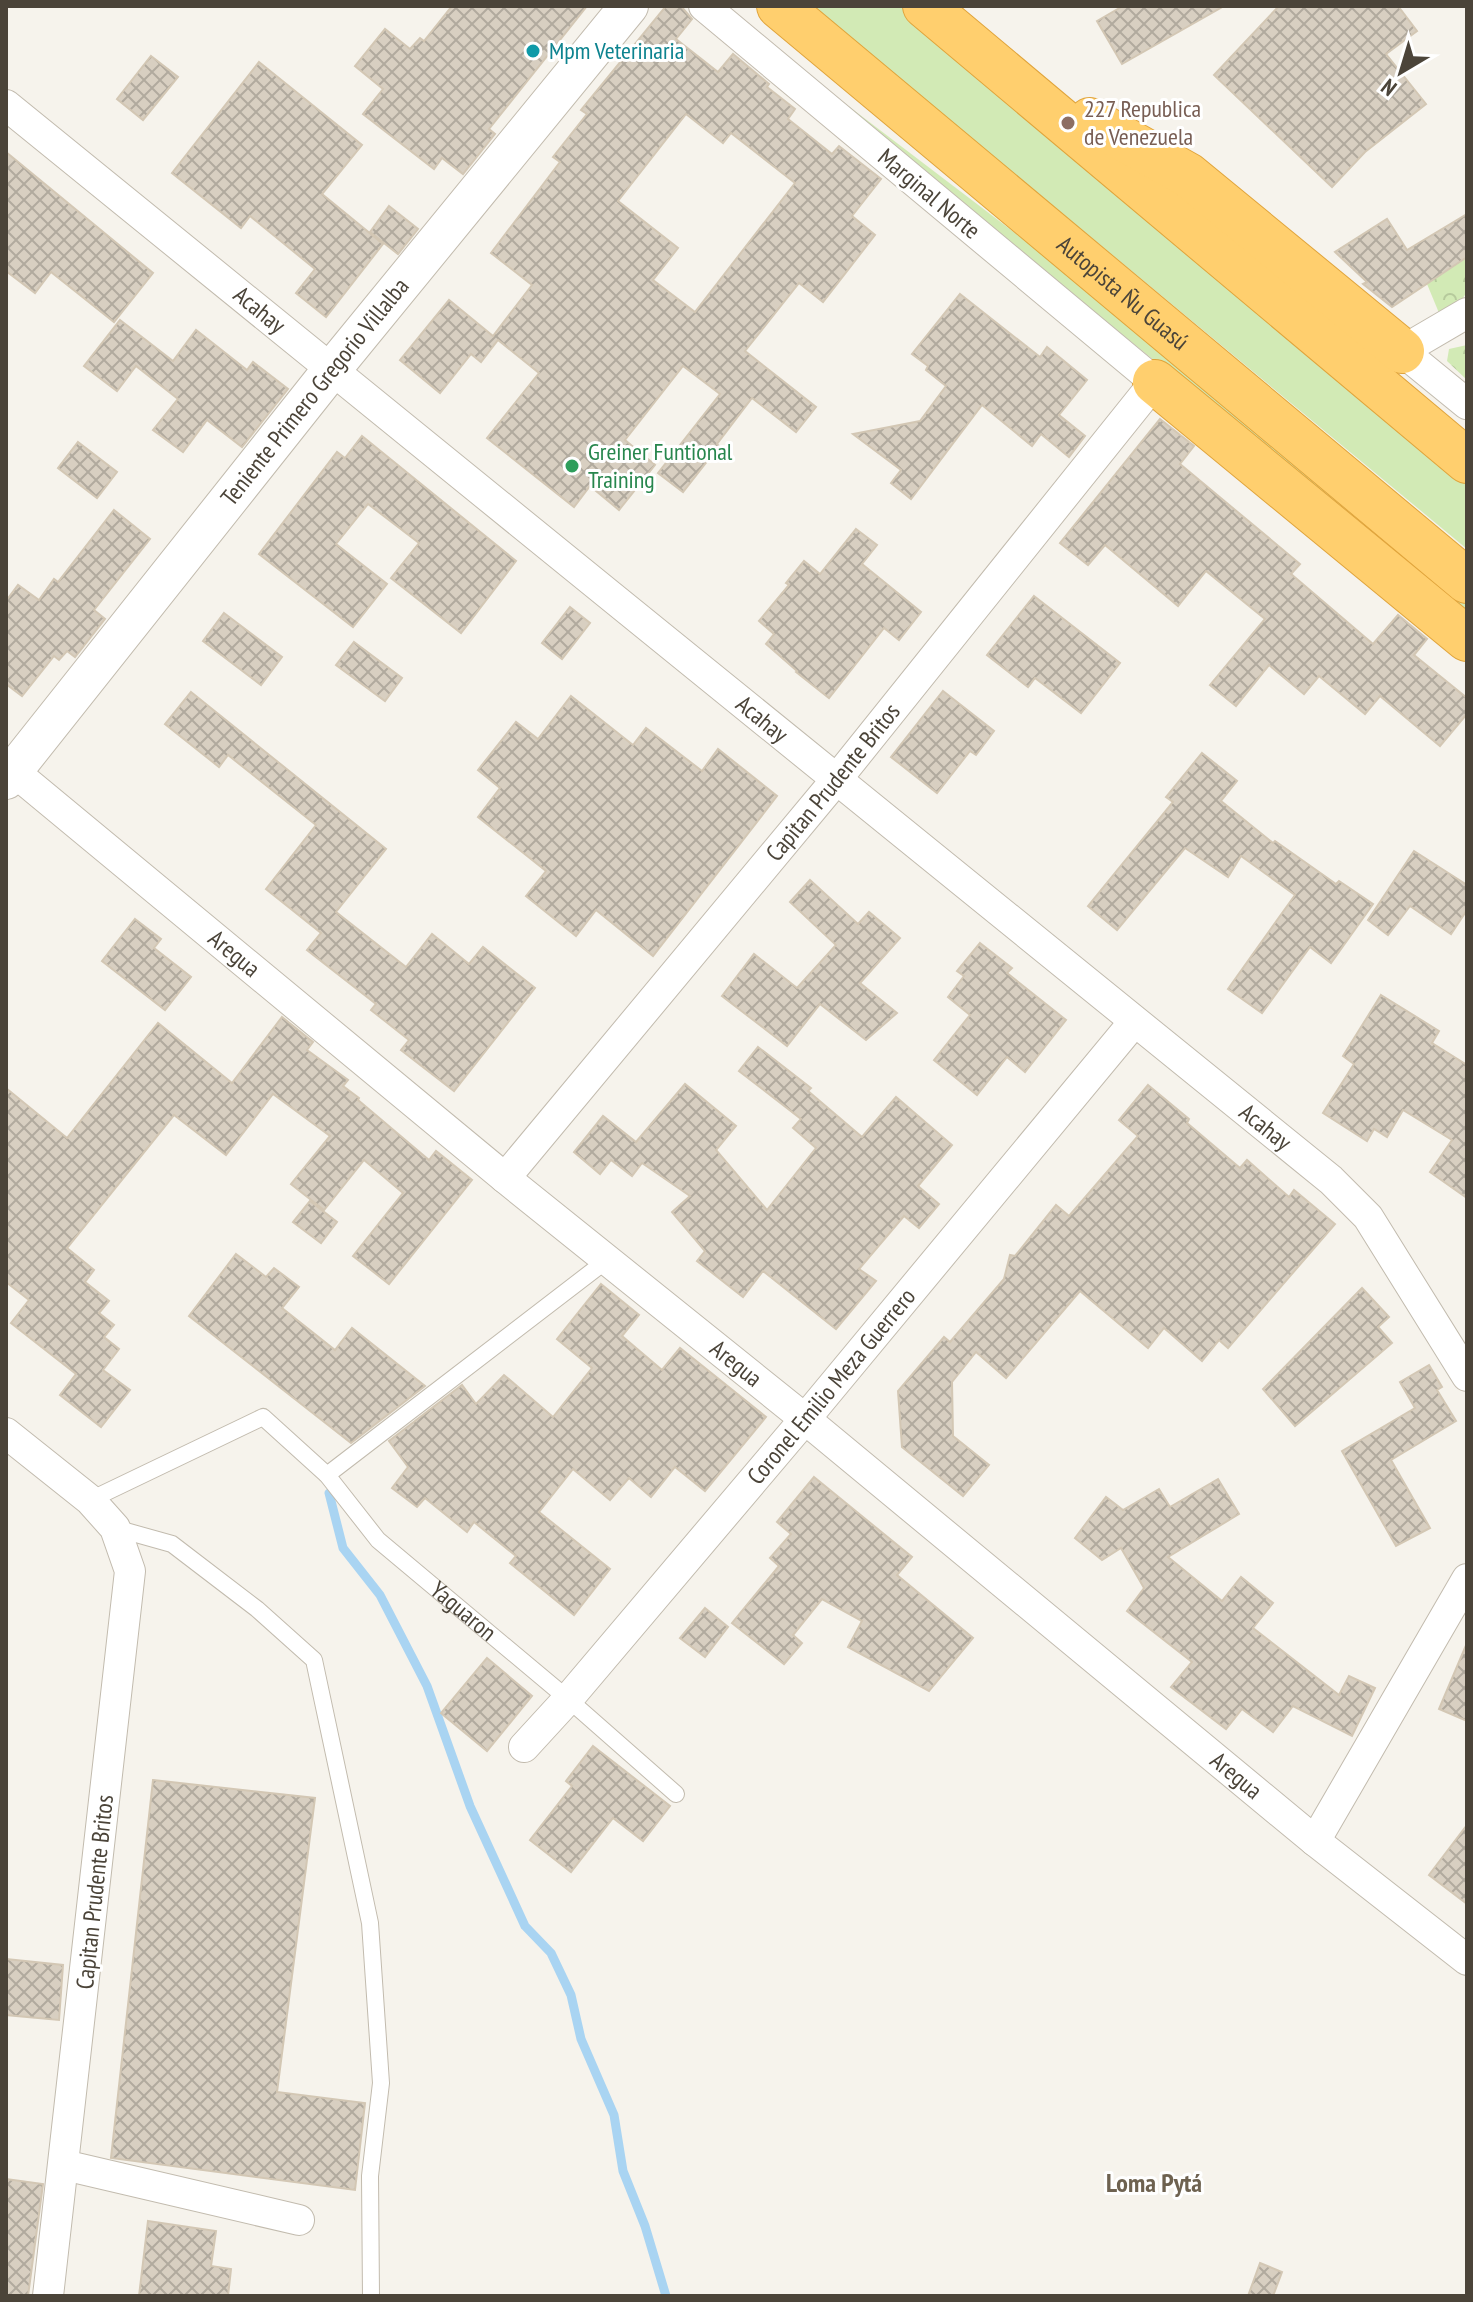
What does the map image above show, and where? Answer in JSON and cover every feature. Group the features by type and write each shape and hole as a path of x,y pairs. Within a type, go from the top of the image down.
{"highway":[{"path":"747,6 1052,233"},
{"name":"Autopista Ñu Guasú","path":"779,6 1467,581"},
{"path":"941,11 1016,80 1467,461"},
{"path":"1016,80 1188,175 1402,351"},
{"path":"1155,382 1467,639"}],"street":[{"name":"Teniente Primero Gregorio Villalba","path":"8,772 629,6"},
{"name":"Marginal Norte","path":"704,6 1155,382"},
{"name":"Acahay","path":"6,105 1331,1180 1368,1217 1467,1376"},
{"path":"1467,313 1402,351 1467,404"},
{"name":"Capitan Prudente Britos","path":"505,1178 836,780 1155,382"},
{"name":"Aregua","path":"8,772 805,1419 1315,1841 1467,1960"},
{"name":"Coronel Emilio Meza Guerrero","path":"524,1747 805,1419 1134,1022"},
{"path":"6,1433 90,1500"},
{"name":"Capitan Prudente Britos","path":"48,2296 130,1571 115,1528 90,1500"},
{"path":"1315,1841 1467,1579"},
{"path":"64,2165 299,2220"}],"lane":[{"path":"327,1475 607,1260"},
{"name":"Yaguaron","path":"90,1500 263,1417 327,1475 378,1540 676,1794"},
{"path":"115,1528 172,1544 257,1609 314,1660 370,1923 381,2083 370,2176 371,2296"}],"green space":[{"path":"717,6 1141,329 1467,601 1467,614"},
{"path":"812,6 900,6 1467,477 1467,549"},
{"path":"1467,248 1467,292 1444,325 1427,284"},
{"path":"1467,345 1467,380 1447,361 1449,349"}],"building":[{"path":"452,6 587,6 489,129 495,134 463,174 442,158 434,169 363,114 383,89 355,66 385,29 410,49 420,38 424,41"},
{"path":"666,6 681,6 692,19 676,39 718,72 733,54 795,109 788,119 832,154 839,146 881,179 852,216 875,235 823,302 799,283 745,351 816,407 796,432 752,398 683,492 658,473 720,394 683,366 625,440 655,465 619,510 590,486 574,507 487,438 539,373 498,340 481,362 471,354 440,393 400,360 449,300 493,336 532,285 491,253 560,162 553,157 587,114 581,110","holes":["686,114 723,143 731,133 795,183 695,312 653,280 678,248 618,201"]},
{"path":"1123,6 1224,6 1122,64 1097,21"},
{"path":"1279,6 1398,6 1417,31 1386,54 1426,104 1365,152 1332,187 1214,75"},
{"path":"151,56 178,77 143,120 117,99"},
{"path":"259,62 362,145 322,194 383,244 326,317 296,293 315,269 250,216 241,228 172,173"},
{"path":"6,152 153,273 114,322 51,272 35,293 6,271"},
{"path":"389,206 418,229 398,254 370,232"},
{"path":"1467,214 1467,257 1392,307 1363,284 1367,282 1335,252 1387,219 1407,250"},
{"path":"960,294 1040,357 1047,347 1087,380 1059,415 1085,436 1069,457 1041,434 1032,446 982,405 911,499 891,483 901,470 853,434 920,421 946,386 912,354"},
{"path":"120,320 173,361 196,330 247,370 253,362 288,389 242,447 207,420 183,452 153,430 178,399 136,366 117,391 84,366"},
{"path":"1160,419 1194,446 1180,464 1300,564 1291,574 1373,644 1398,615 1427,639 1414,655 1467,698 1467,714 1440,746 1380,696 1365,714 1319,676 1304,694 1269,665 1236,706 1210,685 1265,619 1206,571 1178,606 1105,545 1088,565 1060,543"},
{"path":"362,436 516,561 461,633 391,578 419,543 368,504 336,544 387,584 353,627 259,554 337,452 345,458"},
{"path":"78,442 117,472 97,498 58,468"},
{"path":"114,510 150,539 94,610 105,619 75,657 67,651 59,660 54,656 22,696 6,684 6,601 18,585 39,600 54,579 58,582"},
{"path":"856,529 877,545 862,564 921,612 899,640 884,628 829,698 766,644 774,634 759,621 804,561 820,574"},
{"path":"1034,596 1120,663 1081,713 1035,678 1028,687 987,655"},
{"path":"570,607 590,623 562,659 542,643"},
{"path":"224,613 282,657 261,685 203,641"},
{"path":"354,642 402,678 385,701 336,665"},
{"path":"943,691 994,731 976,755 970,751 937,793 891,757"},
{"path":"191,692 386,849 336,912 406,967 432,934 469,964 483,947 535,988 454,1091 401,1050 409,1040 371,1010 376,1004 307,950 321,933 266,889 316,825 228,755 219,767 165,724"},
{"path":"571,696 633,745 646,728 702,771 718,749 777,796 653,956 596,910 576,936 526,896 546,871 478,817 500,788 478,770 516,722 538,739"},
{"path":"1202,753 1237,781 1221,801 1273,843 1275,841 1336,884 1339,881 1373,904 1331,963 1310,947 1262,1013 1228,989 1295,895 1241,856 1228,877 1185,848 1117,930 1088,906 1173,802 1166,797"},
{"path":"1414,851 1467,885 1467,910 1451,934 1410,906 1388,935 1368,920"},
{"path":"810,880 858,924 869,912 900,938 860,983 897,1013 866,1040 820,1004 787,1046 722,996 754,954 797,988 836,945 790,902"},
{"path":"135,919 161,939 154,948 191,977 165,1010 102,961"},
{"path":"980,943 1012,968 1007,973 1066,1020 1025,1072 1007,1057 977,1095 934,1060 970,1015 948,997 964,976 957,971"},
{"path":"1381,995 1439,1031 1432,1043 1467,1065 1467,1198 1430,1172 1452,1140 1403,1110 1387,1137 1374,1129 1367,1141 1323,1113 1354,1064 1343,1056"},
{"path":"282,1017 313,1042 307,1050 348,1080 343,1086 358,1100 429,1160 436,1151 472,1180 389,1284 353,1256 403,1193 364,1160 324,1210 291,1184 330,1136 273,1094 226,1155 174,1115 67,1248 94,1270 85,1282 109,1301 99,1313 114,1325 104,1337 119,1349 103,1370 130,1390 101,1427 60,1395 76,1374 11,1323 29,1300 6,1282 6,1088 67,1138 158,1023 232,1083"},
{"path":"758,1047 811,1088 808,1091 862,1137 896,1097 952,1145 918,1186 939,1204 919,1228 904,1216 859,1269 876,1281 836,1329 763,1271 743,1297 697,1261 705,1251 672,1212 690,1196 642,1163 632,1176 611,1160 600,1174 574,1152 603,1116 636,1142 685,1084 736,1126 716,1150 767,1210 816,1148 793,1128 801,1119 739,1071"},
{"path":"1148,1085 1240,1168 1247,1160 1289,1197 1294,1190 1335,1224 1228,1348 1219,1340 1202,1361 1164,1328 1148,1348 1080,1291 1006,1378 976,1352 952,1382 953,1436 989,1465 963,1496 902,1447 898,1391 944,1337 950,1342 1004,1279 1010,1255 1015,1256 1056,1205 1069,1216 1138,1136 1119,1120"},
{"path":"310,1201 337,1222 321,1243 293,1222"},
{"path":"236,1254 266,1277 274,1268 299,1287 282,1308 335,1350 352,1328 425,1386 351,1443 189,1316"},
{"path":"601,1284 639,1315 622,1336 662,1370 680,1348 766,1417 705,1491 675,1467 651,1497 629,1478 610,1500 573,1469 539,1512 610,1569 574,1615 510,1563 516,1556 474,1522 467,1532 425,1498 417,1507 392,1488 408,1467 389,1441 462,1385 476,1404 504,1375 553,1417 592,1368 557,1339"},
{"path":"1362,1288 1389,1317 1378,1327 1392,1343 1295,1426 1263,1389"},
{"path":"1429,1365 1442,1387 1437,1390 1456,1421 1391,1460 1430,1528 1396,1546 1342,1451 1415,1408 1400,1382"},
{"path":"814,1477 912,1557 897,1575 973,1638 929,1691 848,1647 862,1621 822,1599 793,1635 802,1643 784,1664 732,1623 779,1566 770,1558 791,1534 777,1522"},
{"path":"1218,1479 1239,1514 1168,1557 1222,1601 1241,1577 1273,1603 1253,1628 1339,1695 1349,1676 1375,1688 1352,1736 1293,1706 1273,1732 1242,1709 1226,1729 1171,1687 1192,1662 1127,1611 1144,1588 1121,1548 1102,1560 1075,1538 1106,1497 1123,1510 1159,1489 1170,1507"},
{"path":"705,1608 728,1627 705,1657 680,1638"},
{"path":"1467,1643 1467,1721 1439,1709"},
{"path":"487,1658 532,1696 487,1751 441,1713"},
{"path":"593,1746 670,1806 643,1841 613,1818 571,1872 530,1840 572,1786 566,1781"},
{"path":"153,1780 315,1798 277,2092 365,2103 355,2190 111,2158"},
{"path":"1467,1825 1467,1904 1429,1875"},
{"path":"6,1959 63,1965 59,2020 6,2015"},
{"path":"6,2179 43,2184 28,2296 6,2296"},
{"path":"148,2221 216,2231 211,2266 231,2269 228,2296 139,2296"},
{"path":"1260,2263 1282,2272 1273,2296 1248,2296"}],"waterway":[{"path":"329,1493 343,1548 380,1595 427,1686 470,1806 525,1926 551,1953 571,1995 581,2039 614,2115 623,2171 645,2226 666,2296"}],"place":[{"name":"Mpm Veterinaria","path":"533,51"},
{"name":"227 Republica de Venezuela","path":"1068,123"},
{"name":"Greiner Funtional Training","path":"572,466"}],"district":[{"name":"Loma Pytá","path":"1154,2183"}]}
